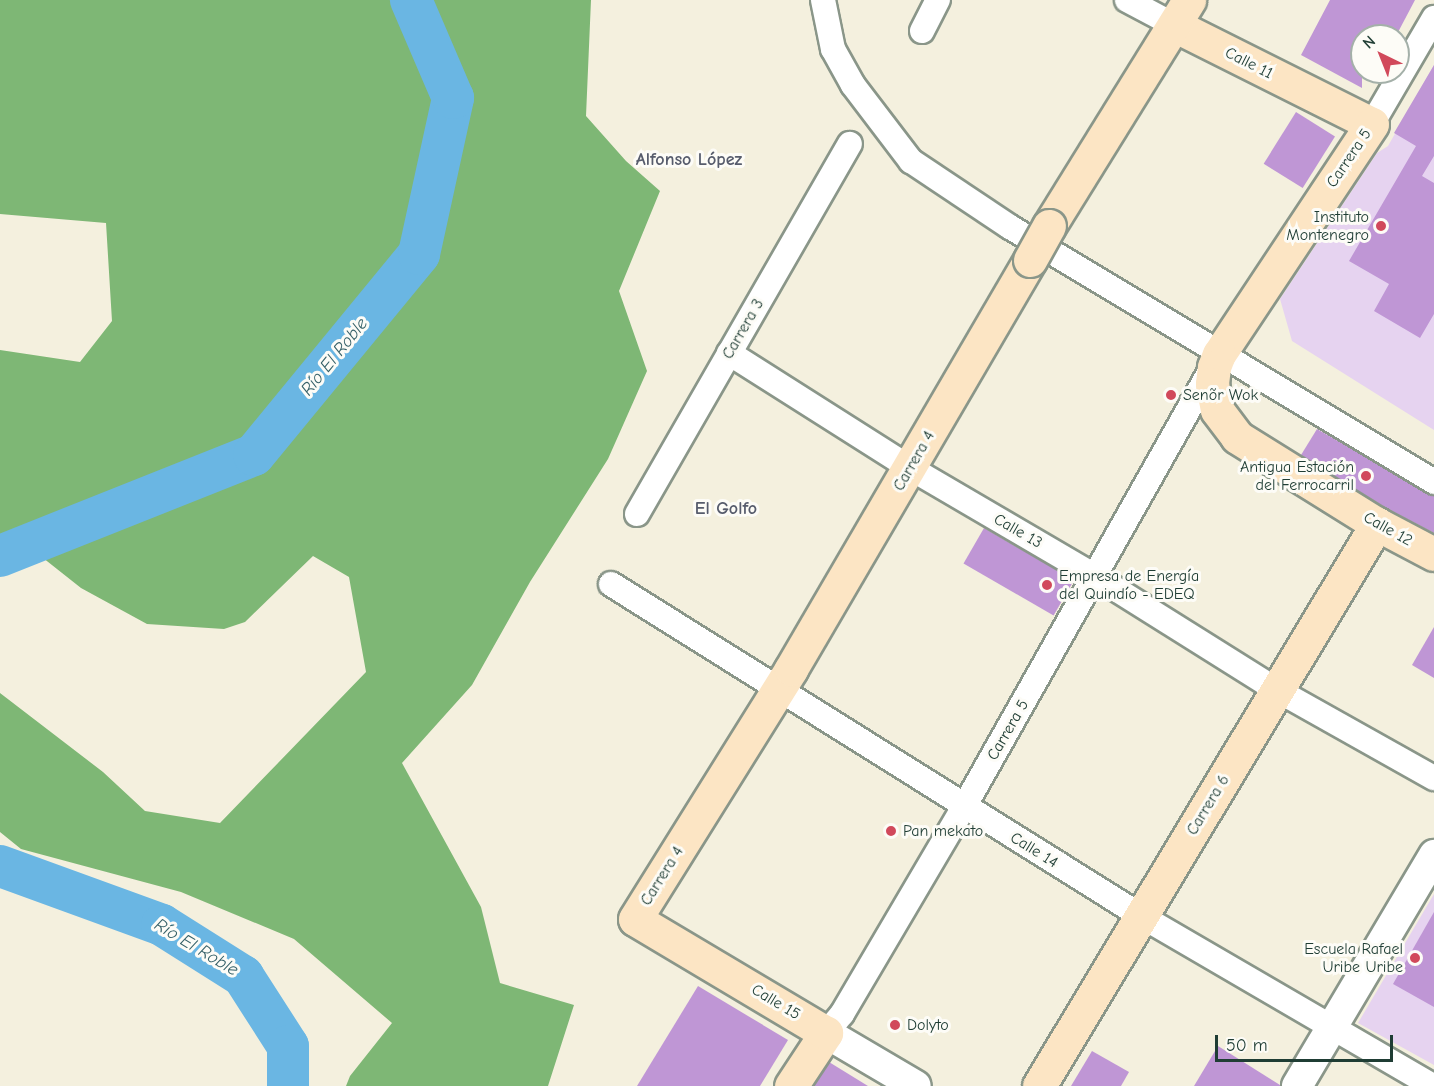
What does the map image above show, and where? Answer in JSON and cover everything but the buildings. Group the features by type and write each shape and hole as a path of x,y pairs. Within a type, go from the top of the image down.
{"main road":[{"name":"Calle 11","path":"1181,13 1372,124"},
{"name":"Carrera 4","path":"635,919 777,690 910,468 1049,226 1181,13"},
{"name":"Carrera 5","path":"1216,360 1372,124"},
{"name":"Calle 12","path":"1216,360 1212,384 1217,410 1238,437 1377,524 1434,554"},
{"name":"Carrera 6","path":"1039,1086 1377,524"},
{"name":"Calle 15","path":"635,919 826,1033"},
{"name":"Carrera 5","path":"791,1086 826,1033"}],"street":[{"path":"823,0 833,49 853,85 911,161 1010,227 1174,323 1216,360 1337,421 1434,482"},
{"path":"922,31 939,0"},
{"name":"Calle 11","path":"1127,0 1181,13"},
{"name":"Carrera 5","path":"1372,124 1434,18"},
{"name":"Carrera 3","path":"637,514 850,144"},
{"name":"Calle 13","path":"729,353 910,468 1095,576 1277,690 1434,778"},
{"name":"Carrera 5","path":"826,1033 842,1014 964,807 1216,360"},
{"name":"Calle 14","path":"611,584 1141,916 1433,1086"},
{"path":"1297,1086 1434,855"},
{"name":"Calle 15","path":"826,1033 916,1086"}],"shaded area":[{"name":"Instituto Montenegro","path":"1434,65 1434,430 1292,341 1280,299 1377,153 1388,146"},
{"name":"Escuela Rafael Uribe Uribe","path":"1434,894 1434,1065 1358,1023"}],"green space":[{"path":"0,0 591,0 586,116 626,161 660,191 619,291 647,371 608,459 530,582 472,685 402,763 481,907 500,983 574,1005 548,1086 346,1086 350,1076 392,1023 294,939 181,892 21,849 0,832 0,693 103,772 145,811 220,823 366,672 349,577 313,556 245,622 224,629 147,624 81,588 14,535 0,539 0,350 80,362 112,321 106,223 0,214"}],"waterway":[{"name":"Río El Roble","path":"0,556 254,455 419,254 453,98 411,0"},
{"name":"Río El Roble","path":"0,866 162,925 243,976 288,1046 288,1086"}],"place":[{"name":"Instituto Montenegro","path":"1381,226"},
{"name":"Senõr Wok","path":"1171,395"},
{"name":"Antigua Estación del Ferrocarril","path":"1366,476"},
{"name":"Empresa de Energía del Quindío - EDEQ","path":"1047,585"},
{"name":"Pan mekato","path":"891,831"},
{"name":"Escuela Rafael Uribe Uribe","path":"1415,958"},
{"name":"Dolyto","path":"895,1025"}],"district":[{"name":"Alfonso López","path":"689,160"},
{"name":"El Golfo","path":"726,509"}]}
